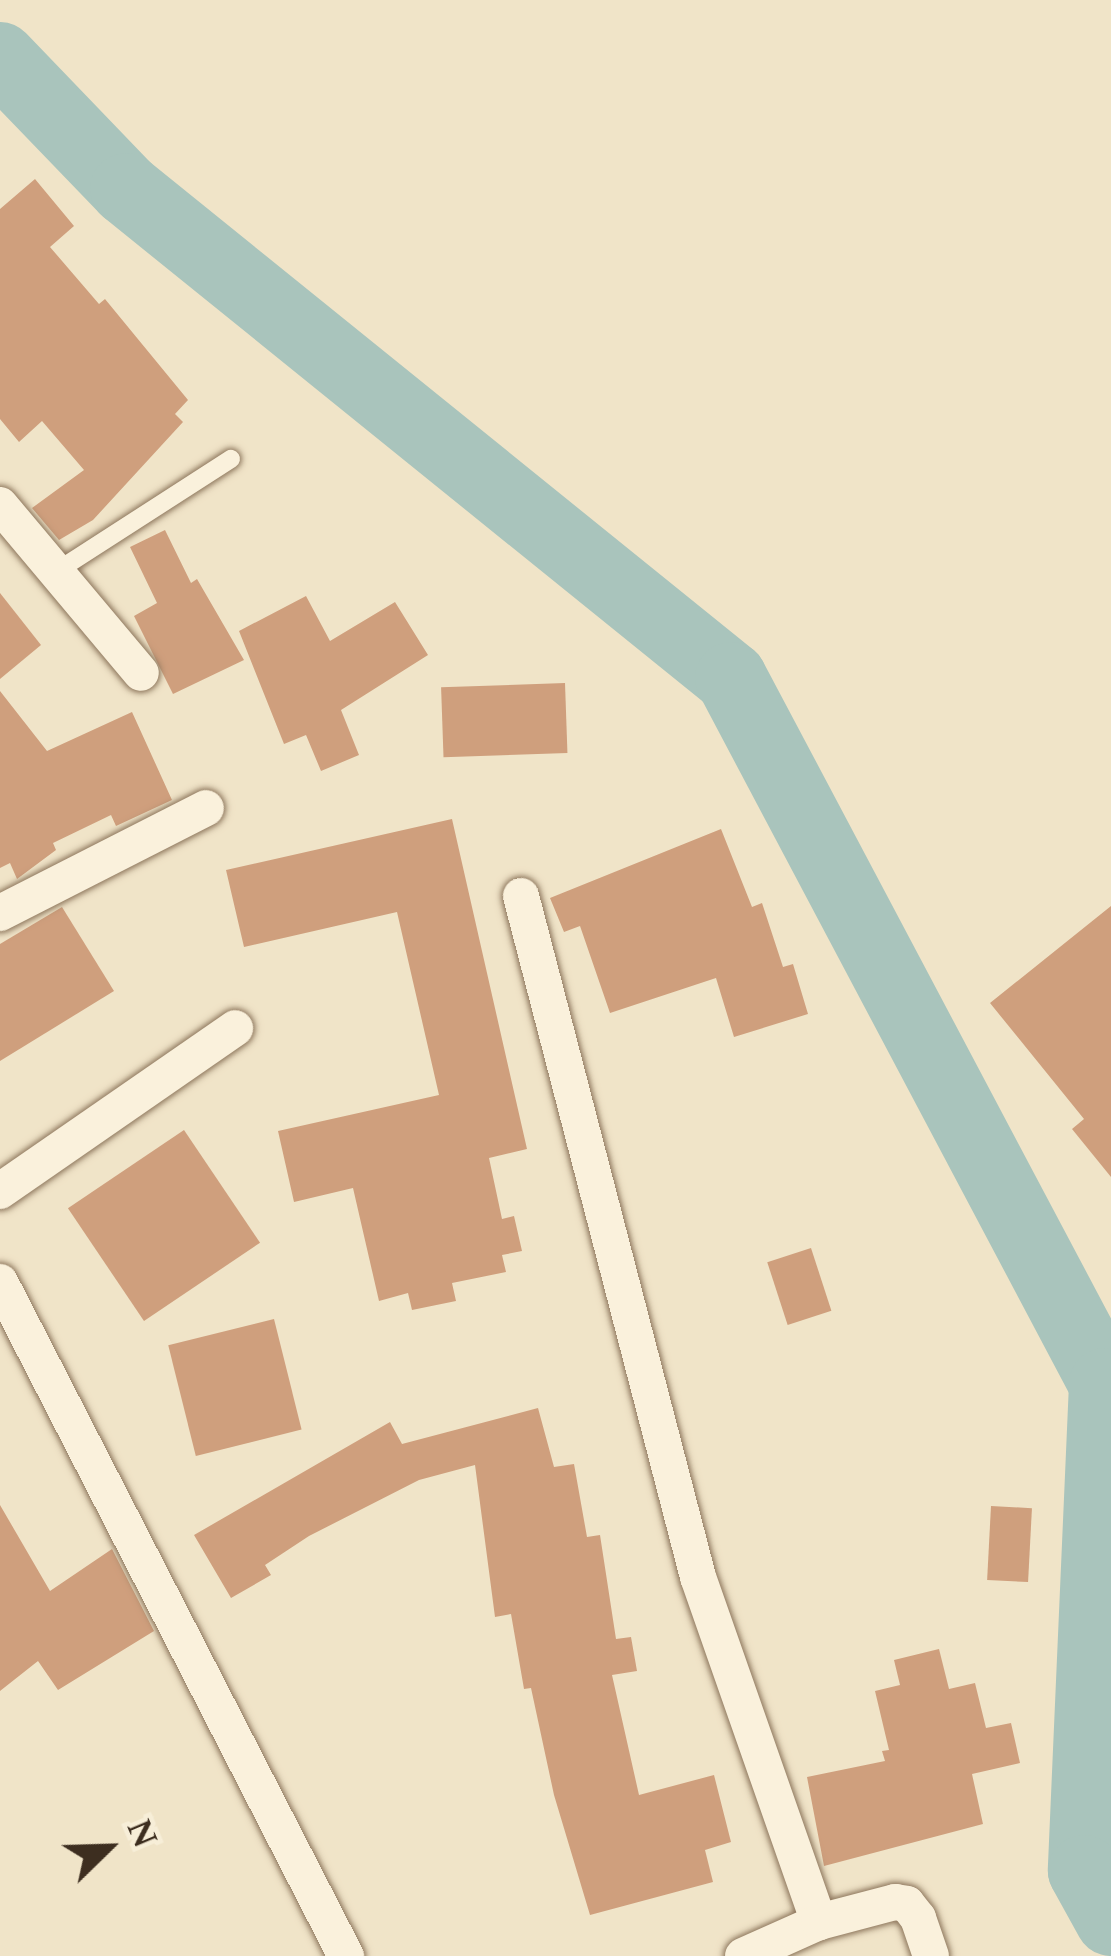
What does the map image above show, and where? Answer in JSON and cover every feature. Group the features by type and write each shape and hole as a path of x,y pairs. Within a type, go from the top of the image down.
{"street":[{"path":"0,506 141,674"},
{"path":"0,913 206,808"},
{"path":"521,896 698,1576 819,1922"},
{"path":"0,1191 235,1028"},
{"path":"0,1282 346,1956"},
{"path":"743,1956 819,1922 895,1902 908,1904 931,1956"}],"lane":[{"path":"56,572 231,460"}],"building":[{"path":"35,179 74,226 50,247 99,304 105,299 188,400 175,414 183,422 93,520 59,540 32,508 84,470 42,421 19,442 0,419 0,209"},
{"path":"165,530 191,583 197,579 244,660 173,694 134,616 157,603 130,547"},
{"path":"0,593 41,645 0,679"},
{"path":"306,596 330,641 395,602 428,655 341,710 359,755 321,771 306,735 284,744 239,631"},
{"path":"565,683 567,753 444,757 441,687"},
{"path":"0,691 47,751 132,712 172,800 116,826 111,815 53,843 56,850 17,879 10,863 0,868"},
{"path":"452,819 527,1149 489,1158 502,1219 514,1216 522,1251 502,1255 506,1272 452,1283 456,1301 412,1310 408,1293 379,1301 353,1188 294,1202 278,1131 439,1095 397,912 244,947 226,870"},
{"path":"721,829 752,907 762,903 783,967 793,964 808,1014 734,1037 716,978 610,1013 580,926 564,932 550,898"},
{"path":"1111,906 1111,1177 1072,1129 1084,1119 990,1003"},
{"path":"62,907 114,991 0,1061 0,944"},
{"path":"184,1130 260,1243 144,1321 68,1208"},
{"path":"811,1248 831,1311 788,1325 767,1262"},
{"path":"274,1319 302,1430 196,1456 168,1345"},
{"path":"538,1408 554,1467 574,1464 587,1537 600,1535 616,1639 631,1637 637,1671 612,1675 639,1795 714,1775 731,1842 705,1850 713,1882 590,1915 554,1795 531,1688 524,1689 511,1614 495,1617 475,1465 419,1480 309,1536 265,1565 271,1575 231,1598 194,1535 390,1422 402,1444"},
{"path":"0,1505 50,1591 112,1549 154,1631 58,1690 38,1661 0,1691"},
{"path":"991,1506 1032,1508 1028,1582 987,1580"},
{"path":"939,1649 949,1689 975,1683 986,1728 1011,1723 1020,1763 972,1774 983,1824 824,1866 807,1777 885,1761 882,1751 889,1750 875,1691 900,1685 894,1660"}],"waterway":[{"path":"0,58 126,189 731,678 1105,1384 1084,1871 1111,1920"}]}
